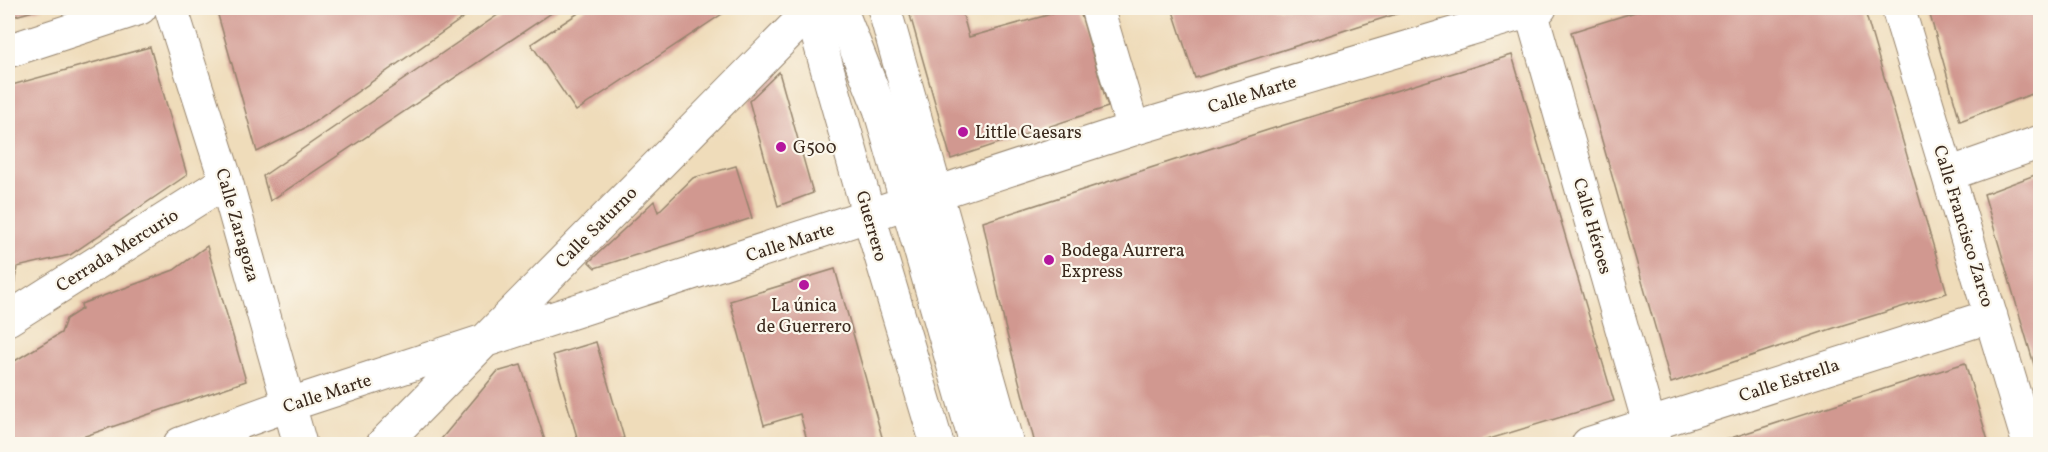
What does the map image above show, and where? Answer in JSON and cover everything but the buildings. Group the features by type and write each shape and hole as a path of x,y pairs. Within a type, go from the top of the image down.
{"street":[{"path":"8,51 140,8"},
{"name":"Calle Zaragoza","path":"171,8 226,181 300,444"},
{"path":"820,8 880,109 921,199 1007,444"},
{"name":"Guerrero","path":"820,8 869,216 937,444"},
{"name":"Calle Saturno","path":"383,444 820,8"},
{"path":"863,8 880,109"},
{"path":"884,8 921,199 976,444"},
{"path":"1097,8 1133,129"},
{"name":"Calle Marte","path":"180,444 288,405 1133,129 1534,8"},
{"name":"Calle Héroes","path":"1534,8 1652,435"},
{"name":"Calle Francisco Zarco","path":"1898,8 2029,444"},
{"path":"1949,174 2040,142"},
{"name":"Cerrada Mercurio","path":"8,319 226,181"},
{"name":"Calle Estrella","path":"1588,444 1652,435 1991,316"}],"place":[{"name":"Little Caesars","path":"963,132"},
{"name":"G500","path":"781,147"},
{"name":"Bodega Aurrera Express","path":"1049,260"},
{"name":"La única de Guerrero","path":"804,285"}]}
